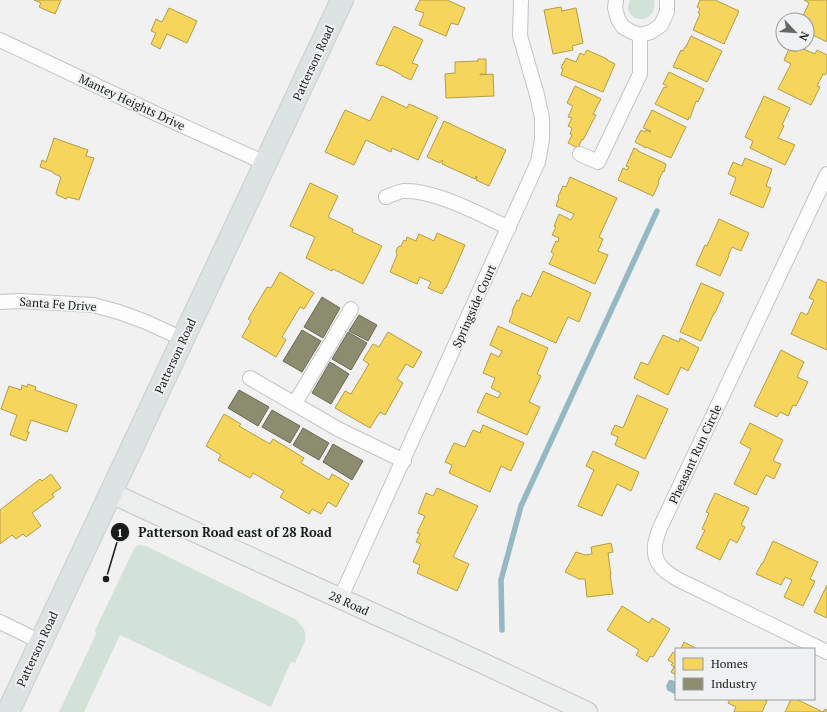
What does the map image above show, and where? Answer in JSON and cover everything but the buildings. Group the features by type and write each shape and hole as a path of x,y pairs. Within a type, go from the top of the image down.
{"main road":[{"name":"Patterson Road","path":"8,712 342,0"}],"street":[{"name":"Springside Court","path":"340,599 404,461 538,162 542,140 542,118 520,36 521,0"},
{"path":"616,0 615,8 618,19 623,27 640,35 651,32 662,25 667,12 667,0"},
{"path":"580,154 598,162 640,74 640,35"},
{"name":"Mantey Heights Drive","path":"0,40 148,110 266,163"},
{"name":"Pheasant Run Circle","path":"827,174 659,530 655,546 656,560 665,572 827,652"},
{"path":"386,198 402,191 422,192 445,200 509,228"},
{"name":"Santa Fe Drive","path":"0,302 20,301 93,305 119,312 146,322 183,339"},
{"path":"295,403 351,309"},
{"path":"250,378 338,429 404,461"},
{"name":"28 Road","path":"111,493 587,712"},
{"path":"0,622 41,642"}],"shaded area":[{"path":"630,0 654,0 652,13 649,17 644,19 634,17 630,14 628,9"},
{"path":"138,545 146,546 295,619 301,625 305,635 304,645 295,663 291,662 271,707 120,635 84,712 59,712 96,634 95,630 134,549"}],"water":[{"path":"669,680 675,682 675,694 667,690 666,686"}],"waterway":[{"path":"502,630 501,580 521,506 657,211"}],"place":[{"name":"Patterson Road east of 28 Road","path":"106,579"}]}
